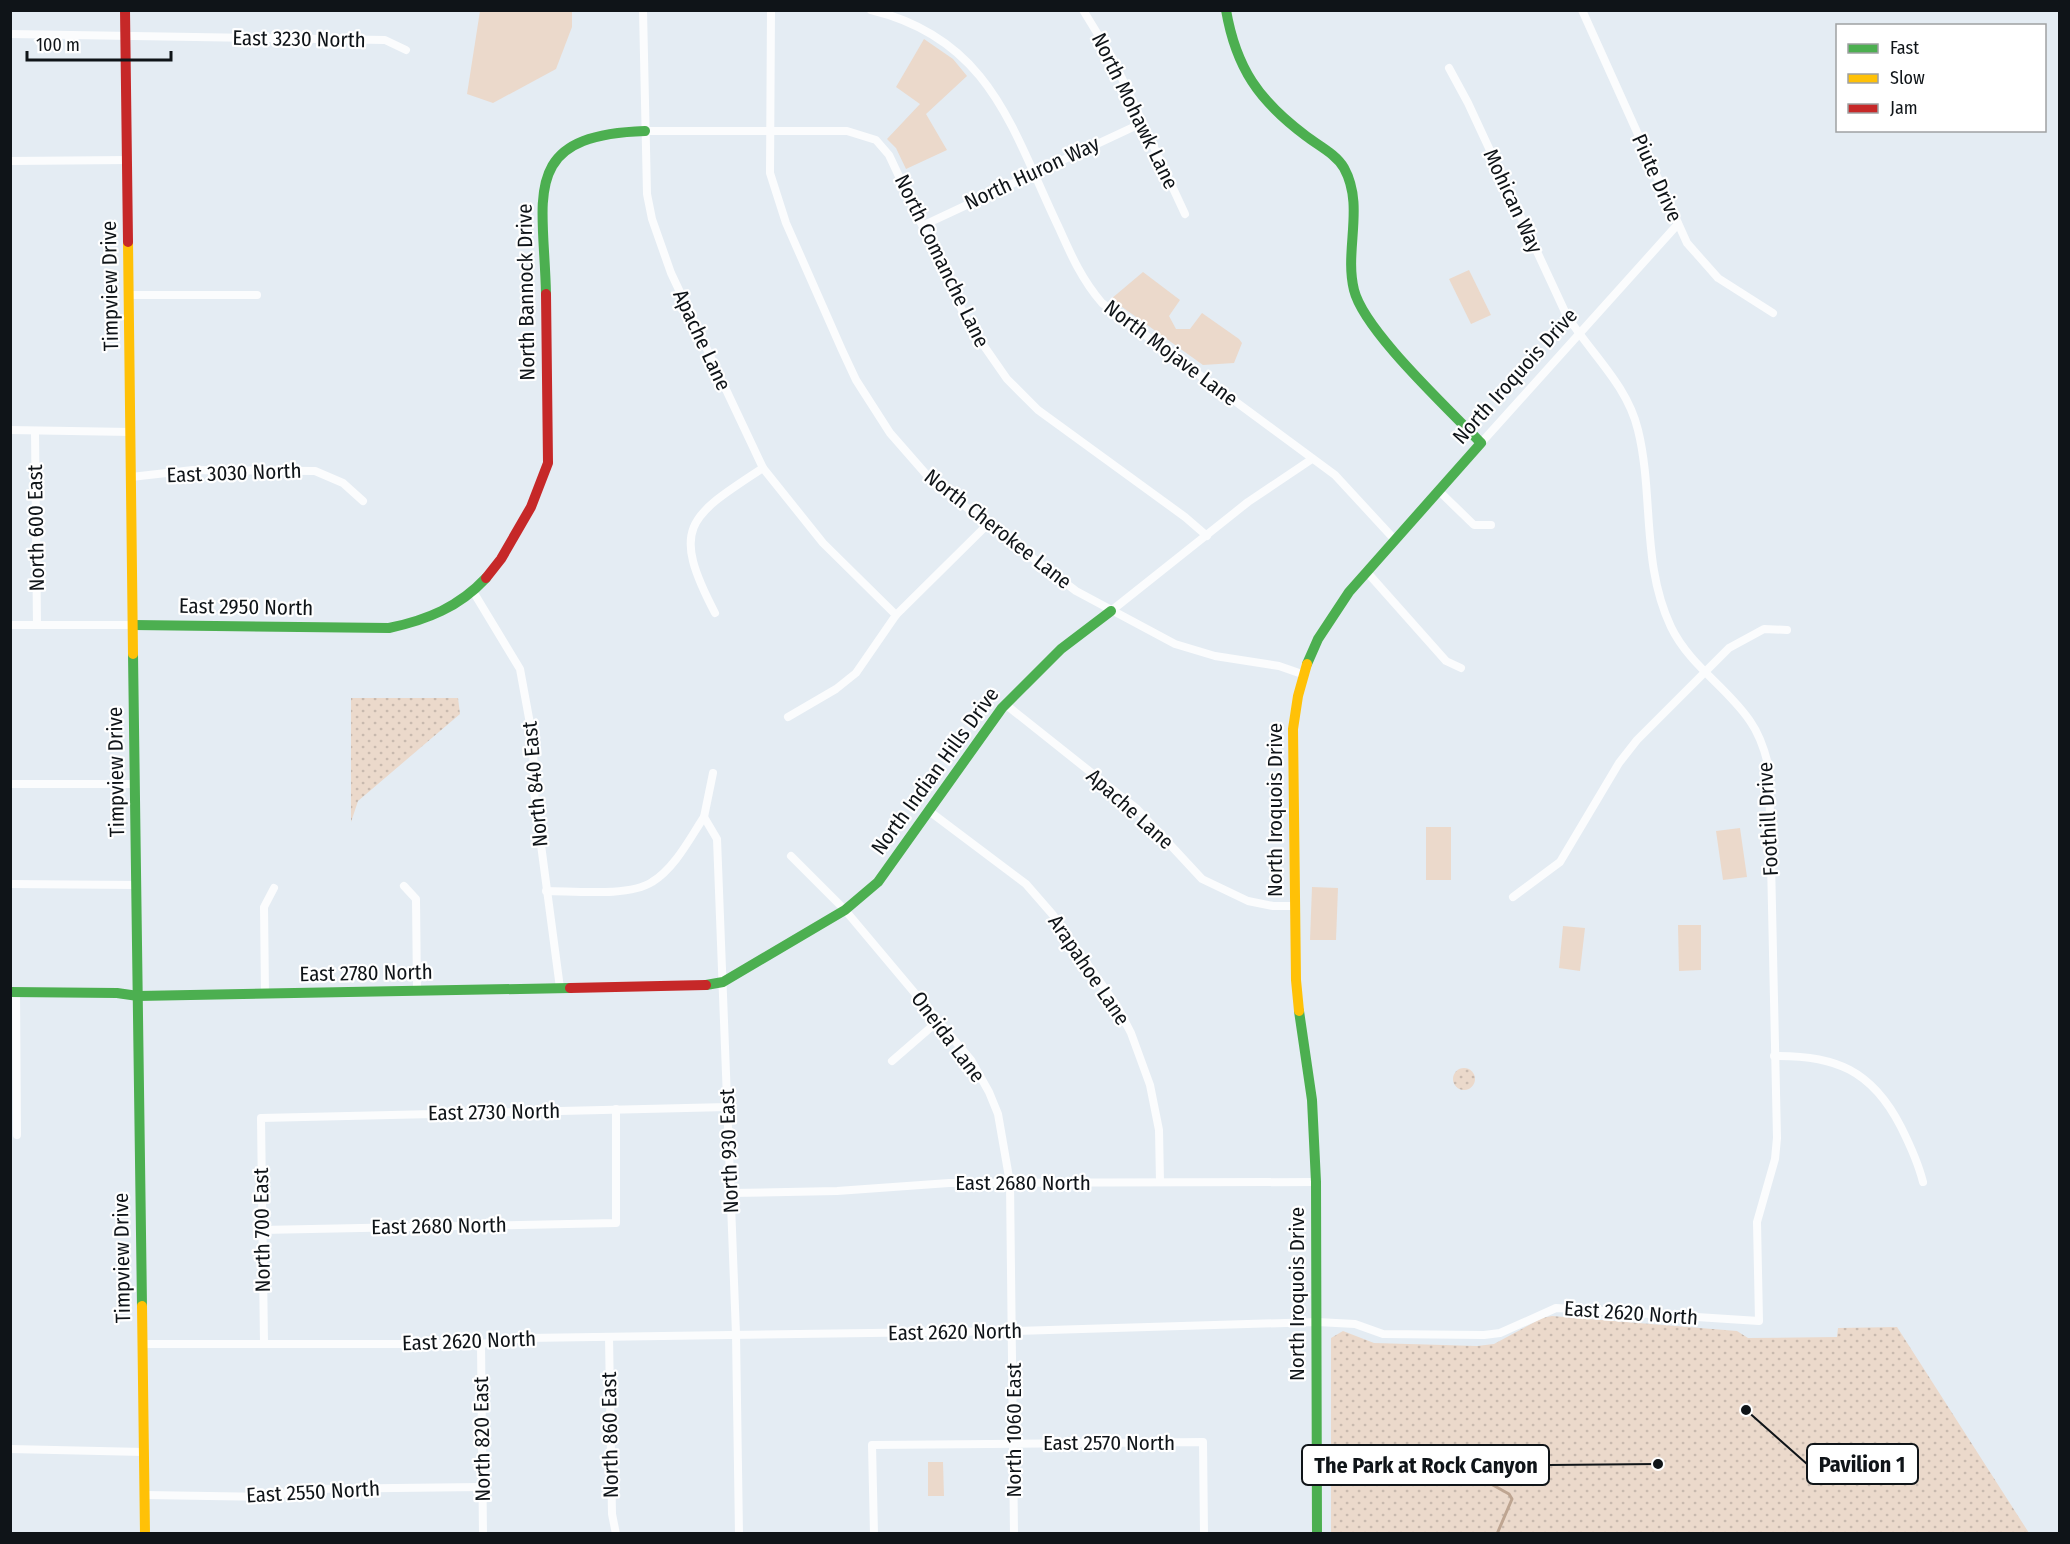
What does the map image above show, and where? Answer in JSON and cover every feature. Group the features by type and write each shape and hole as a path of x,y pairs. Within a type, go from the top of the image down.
{"street":[{"name":"Timpview Drive","path":"125,10 145,1533"},
{"name":"Apache Lane","path":"643,10 647,194 670,273 763,468 823,543 896,615"},
{"name":"North Cherokee Lane","path":"771,10 770,173 777,197 856,380 887,428 911,459 932,481 987,525 1076,591 1111,611 1175,644 1215,656 1279,666 1302,674"},
{"name":"North Mojave Lane","path":"871,10 903,20 933,34 966,60 990,87 1080,273 1102,303 1335,475 1395,540"},
{"name":"North Mohawk Lane","path":"1083,10 1113,59 1185,214"},
{"path":"1226,10 1233,46 1257,93 1280,116 1331,153 1345,170 1352,190 1354,290 1362,311 1481,442"},
{"name":"Piute Drive","path":"1582,10 1687,243 1718,278 1773,313"},
{"name":"East 3230 North","path":"10,34 385,40 406,50"},
{"name":"Mohican Way","path":"1449,68 1468,103 1566,314 1578,333"},
{"name":"North Huron Way","path":"924,225 1032,172 1142,123"},
{"name":"North Comanche Lane","path":"771,132 847,131 876,140 889,155 924,225 968,323 1007,379 1038,410 1185,517 1207,536"},
{"name":"North Bannock Drive","path":"474,593 496,570 538,495 547,469 547,334 543,194 550,169 565,149 582,138 610,132 771,132"},
{"path":"10,161 128,160"},
{"name":"North Iroquois Drive","path":"1317,1533 1316,1182 1312,1100 1300,1024 1296,980 1293,729 1296,695 1302,674 1318,638 1338,604 1440,492 1481,442 1578,333 1678,224"},
{"path":"129,295 257,295"},
{"name":"Foothill Drive","path":"1578,333 1614,377 1633,411 1642,445 1651,557 1657,589 1678,641 1704,673 1750,721 1760,738 1769,768 1776,1138 1775,1159 1757,1222 1759,1321"},
{"path":"10,430 131,432"},
{"name":"North 600 East","path":"35,430 37,625"},
{"name":"North Indian Hills Drive","path":"723,982 845,910 887,872 988,724 1005,704 1073,639 1248,502 1312,459"},
{"path":"715,613 691,559 691,533 700,513 712,501 763,468"},
{"name":"East 3030 North","path":"131,477 193,470 315,471 343,483 363,501"},
{"path":"1440,492 1474,525 1491,525"},
{"path":"788,717 828,694 856,673 896,615 987,525"},
{"path":"1366,571 1446,661 1461,668"},
{"name":"East 2950 North","path":"10,625 388,628 409,625 441,612 474,593"},
{"name":"North 840 East","path":"474,593 520,669 533,740 534,792 546,891 559,962 560,988"},
{"path":"1513,897 1560,861 1619,763 1637,740 1729,648 1764,629 1787,630"},
{"name":"Apache Lane","path":"1005,704 1137,809 1202,879 1248,901 1273,906 1295,906"},
{"path":"546,891 628,890 651,883 676,857 704,817 713,773"},
{"path":"10,784 135,784"},
{"name":"Arapahoe Lane","path":"929,811 1026,884 1053,915 1117,1006 1131,1033 1150,1085 1159,1130 1160,1182"},
{"name":"North 930 East","path":"704,817 717,839 736,1334 739,1533"},
{"name":"Oneida Lane","path":"791,856 845,910 971,1060 989,1092 1004,1138 1010,1183"},
{"path":"10,884 136,885"},
{"path":"404,886 416,899 417,992"},
{"path":"265,994 264,907 274,888"},
{"name":"East 2780 North","path":"13,992 117,993 138,996 698,986 723,982"},
{"path":"13,992 17,1135"},
{"path":"892,1061 938,1022"},
{"path":"1774,1056 1821,1058 1846,1067 1873,1085 1889,1103 1917,1159 1923,1182"},
{"name":"East 2730 North","path":"261,1118 728,1107"},
{"name":"East 2680 North","path":"261,1230 616,1223 616,1109"},
{"name":"North 700 East","path":"261,1118 264,1342"},
{"name":"East 2680 North","path":"731,1193 837,1191 949,1183 1316,1182"},
{"name":"North 1060 East","path":"1010,1183 1014,1331 1014,1533"},
{"name":"East 2620 North","path":"143,1344 264,1342 481,1344 526,1338 1014,1331 1317,1322 1355,1324 1383,1334 1484,1335 1500,1333 1556,1308 1574,1307 1607,1313 1759,1321"},
{"name":"North 860 East","path":"609,1337 612,1514 616,1533"},
{"name":"North 820 East","path":"481,1344 483,1533"},
{"name":"East 2570 North","path":"874,1533 872,1445 1203,1442 1204,1533"},
{"path":"10,1449 144,1452"},
{"name":"East 2550 North","path":"145,1495 265,1497 309,1489 482,1486"}],"shaded area":[{"path":"480,11 572,11 572,27 556,69 493,103 467,94"},
{"path":"924,39 953,59 967,76 926,114 947,150 906,169 896,148 887,139 920,104 896,87"},
{"path":"1469,270 1491,315 1471,324 1449,279"},
{"path":"1143,272 1180,300 1169,316 1176,329 1190,329 1202,313 1239,339 1242,343 1234,363 1203,365 1111,299"},
{"path":"351,698 458,698 460,714 358,801 351,822"},
{"path":"1426,827 1451,827 1451,880 1426,880"},
{"path":"1740,828 1747,877 1723,880 1716,831"},
{"path":"1312,887 1338,888 1336,940 1310,940"},
{"path":"1678,925 1701,925 1701,970 1679,971"},
{"path":"1563,926 1585,928 1580,971 1559,968"},
{"path":"1460,1068 1468,1068 1475,1075 1475,1083 1468,1090 1460,1090 1453,1083 1453,1075"},
{"path":"1552,1316 1737,1331 1748,1338 1837,1337 1838,1328 1897,1327 2029,1533 1331,1533 1331,1338 1343,1331 1374,1343 1477,1346 1494,1344 1542,1318"},
{"path":"928,1462 943,1462 944,1496 928,1496"}],"waterway":[{"path":"1482,1479 1509,1494 1512,1499 1497,1534"}],"traffic: fast":[{"path":"1226,10 1236,49 1252,82 1275,110 1332,154 1344,168 1353,197 1352,275 1354,290 1361,307 1409,369 1481,443 1349,592 1318,639 1307,664"},
{"path":"546,294 543,201 547,178 557,159 576,145 604,135 645,131"},
{"path":"133,625 389,628 442,611 465,597 486,578"},
{"path":"706,985 723,982 845,910 878,882 1002,708 1061,649 1111,611"},
{"path":"133,654 142,1306"},
{"path":"10,992 117,993 138,996 570,988"},
{"path":"1299,1011 1312,1100 1316,1182 1317,1534"}],"traffic: slow":[{"path":"128,242 133,654"},
{"path":"1299,1011 1296,980 1293,729 1298,696 1307,664"},
{"path":"142,1306 145,1534"}],"traffic: jam":[{"path":"125,10 128,242"},
{"path":"486,578 501,559 531,507 548,463 546,294"},
{"path":"570,988 706,985"}],"place":[{"name":"Pavilion 1","path":"1746,1410"},
{"name":"The Park at Rock Canyon","path":"1658,1464"}]}
